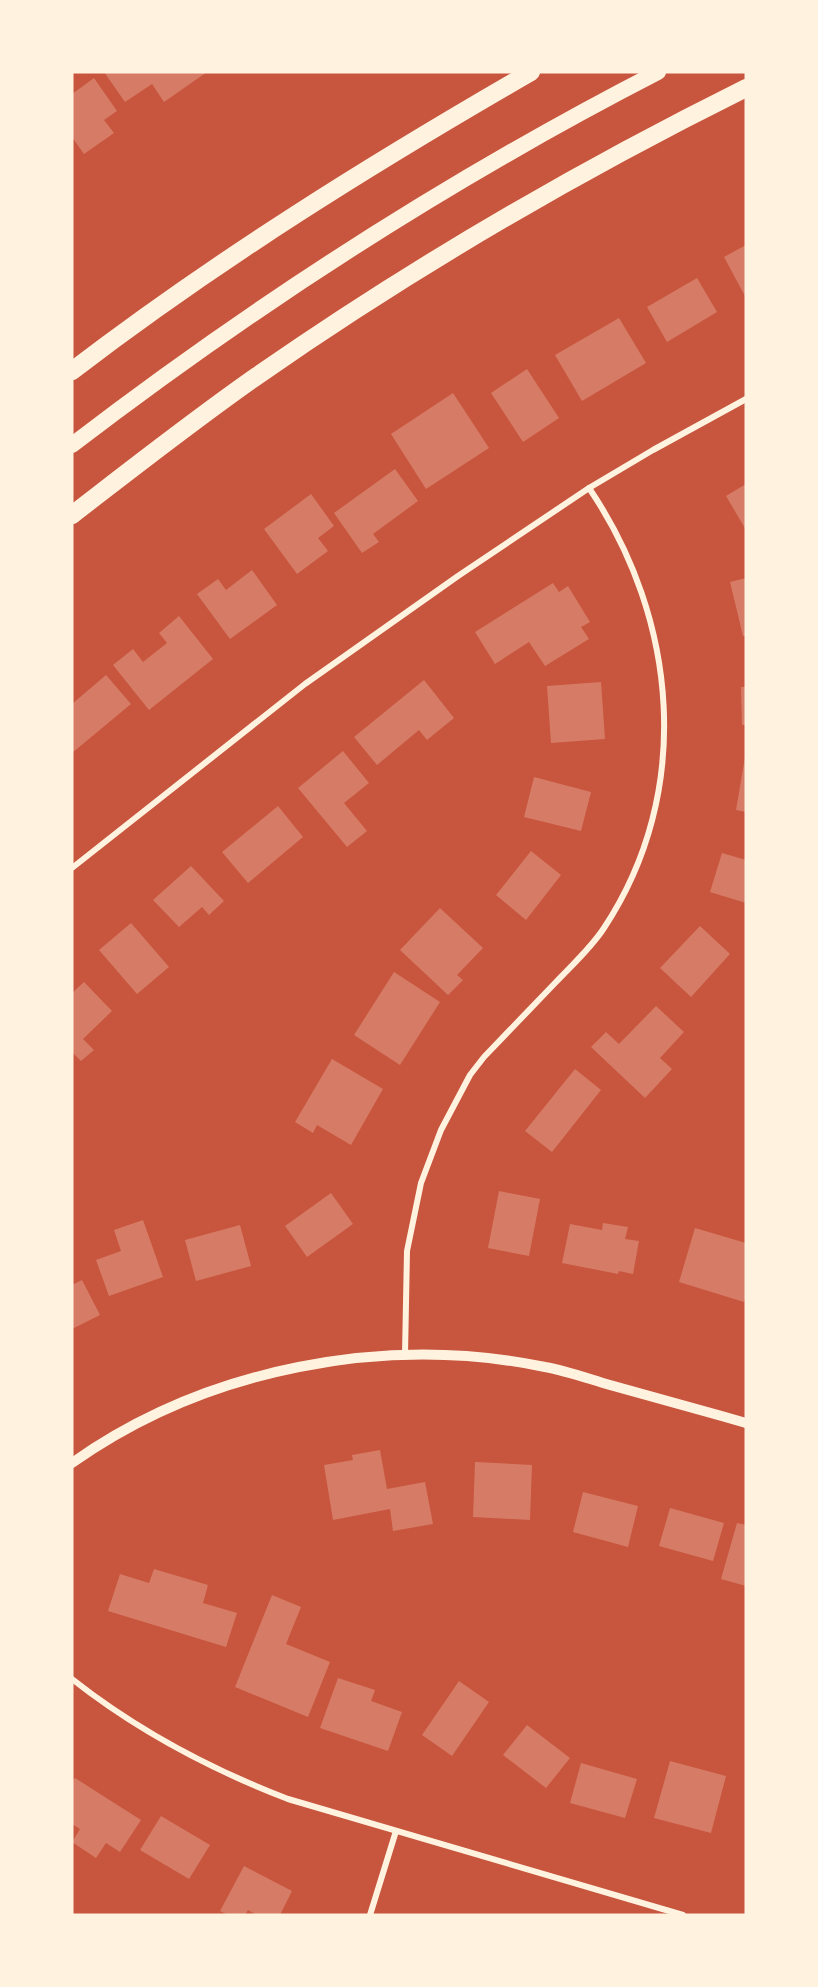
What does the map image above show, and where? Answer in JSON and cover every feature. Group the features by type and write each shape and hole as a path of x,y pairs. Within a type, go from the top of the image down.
{"highway":[{"path":"72,371 204,276 297,214 388,156 531,72"},
{"path":"72,445 215,341 370,237 510,152 658,72"},
{"path":"72,515 248,383 383,293 563,186 746,88"}],"street":[{"path":"72,868 305,684 458,576 589,488 746,399"},
{"path":"405,1355 407,1251 421,1184 441,1130 470,1075 484,1057 588,948 604,927 619,902 640,856 657,801 665,744 665,714 656,639 639,581 609,517 589,488"},
{"path":"72,1463 123,1431 164,1410 229,1385 288,1369 351,1359 405,1355 439,1354 546,1367 746,1423"},
{"path":"72,1679 132,1723 168,1745 247,1784 288,1799 683,1915"},
{"path":"369,1915 396,1831"}],"building":[{"path":"104,72 207,72 164,102 152,84 125,102"},
{"path":"94,78 117,111 104,120 114,133 84,154 72,137 72,94"},
{"path":"746,245 746,298 724,257"},
{"path":"697,278 717,312 667,342 647,307"},
{"path":"619,318 646,363 582,401 555,355"},
{"path":"527,369 559,418 523,442 491,393"},
{"path":"453,393 489,448 426,489 391,434"},
{"path":"395,469 418,501 373,534 379,542 362,553 334,513"},
{"path":"746,484 746,530 726,496"},
{"path":"311,494 334,526 318,538 328,551 297,574 264,529"},
{"path":"252,570 277,605 230,639 197,594 218,579 226,590"},
{"path":"746,578 746,636 743,636 730,582"},
{"path":"553,583 559,592 568,586 590,622 581,627 589,639 545,666 529,642 495,664 475,632"},
{"path":"179,616 213,659 149,710 113,665 133,649 143,662 167,643 159,633"},
{"path":"106,675 131,704 72,753 72,704"},
{"path":"424,680 454,718 427,740 419,730 377,765 354,737"},
{"path":"601,682 605,739 551,743 547,686"},
{"path":"741,687 746,687 746,725 742,725"},
{"path":"343,751 369,783 344,803 367,831 347,847 298,788"},
{"path":"746,757 746,812 736,810"},
{"path":"534,777 591,792 581,831 524,817"},
{"path":"278,806 303,837 248,883 222,852"},
{"path":"531,851 561,875 526,920 496,895"},
{"path":"722,853 746,860 746,903 710,892"},
{"path":"191,866 224,901 209,915 202,907 179,927 153,900"},
{"path":"440,908 483,948 457,975 463,980 448,995 400,950"},
{"path":"131,923 169,967 137,994 99,950"},
{"path":"700,926 730,954 691,997 660,968"},
{"path":"394,972 440,1002 400,1065 354,1035"},
{"path":"84,982 112,1011 83,1039 94,1050 81,1061 72,1052 72,993"},
{"path":"656,1006 684,1032 660,1058 672,1069 645,1098 591,1047 606,1032 619,1044"},
{"path":"332,1059 383,1089 351,1145 317,1125 313,1133 295,1122"},
{"path":"575,1069 601,1090 552,1152 525,1131"},
{"path":"499,1191 540,1199 529,1256 488,1248"},
{"path":"331,1193 353,1224 307,1257 285,1226"},
{"path":"143,1220 163,1277 109,1296 96,1260 121,1251 114,1230"},
{"path":"603,1223 628,1227 625,1239 639,1241 633,1274 619,1271 618,1274 562,1263 570,1224 602,1230"},
{"path":"240,1225 251,1266 196,1281 185,1240"},
{"path":"695,1228 746,1243 744,1302 679,1282"},
{"path":"82,1280 100,1315 72,1329 72,1285"},
{"path":"380,1450 387,1489 425,1482 433,1524 393,1531 390,1509 333,1520 324,1465 353,1460 352,1455"},
{"path":"475,1462 532,1465 530,1520 473,1517"},
{"path":"583,1492 638,1506 628,1547 573,1532"},
{"path":"670,1508 724,1523 713,1561 659,1546"},
{"path":"737,1523 746,1525 746,1586 721,1579"},
{"path":"154,1569 208,1585 203,1603 237,1613 226,1647 108,1611 120,1574 149,1583"},
{"path":"272,1595 301,1607 286,1644 330,1662 308,1717 235,1687"},
{"path":"338,1678 375,1690 371,1701 402,1712 388,1751 320,1728"},
{"path":"459,1681 489,1702 452,1756 422,1735"},
{"path":"527,1725 570,1758 546,1788 503,1755"},
{"path":"670,1761 726,1776 711,1833 654,1818"},
{"path":"581,1763 637,1779 625,1818 570,1803"},
{"path":"75,1778 141,1820 120,1852 106,1843 96,1858 72,1842 80,1829 72,1824 72,1782"},
{"path":"161,1816 210,1845 189,1879 140,1850"},
{"path":"244,1866 292,1891 280,1915 257,1915 248,1910 245,1915 228,1915 220,1911"}]}
